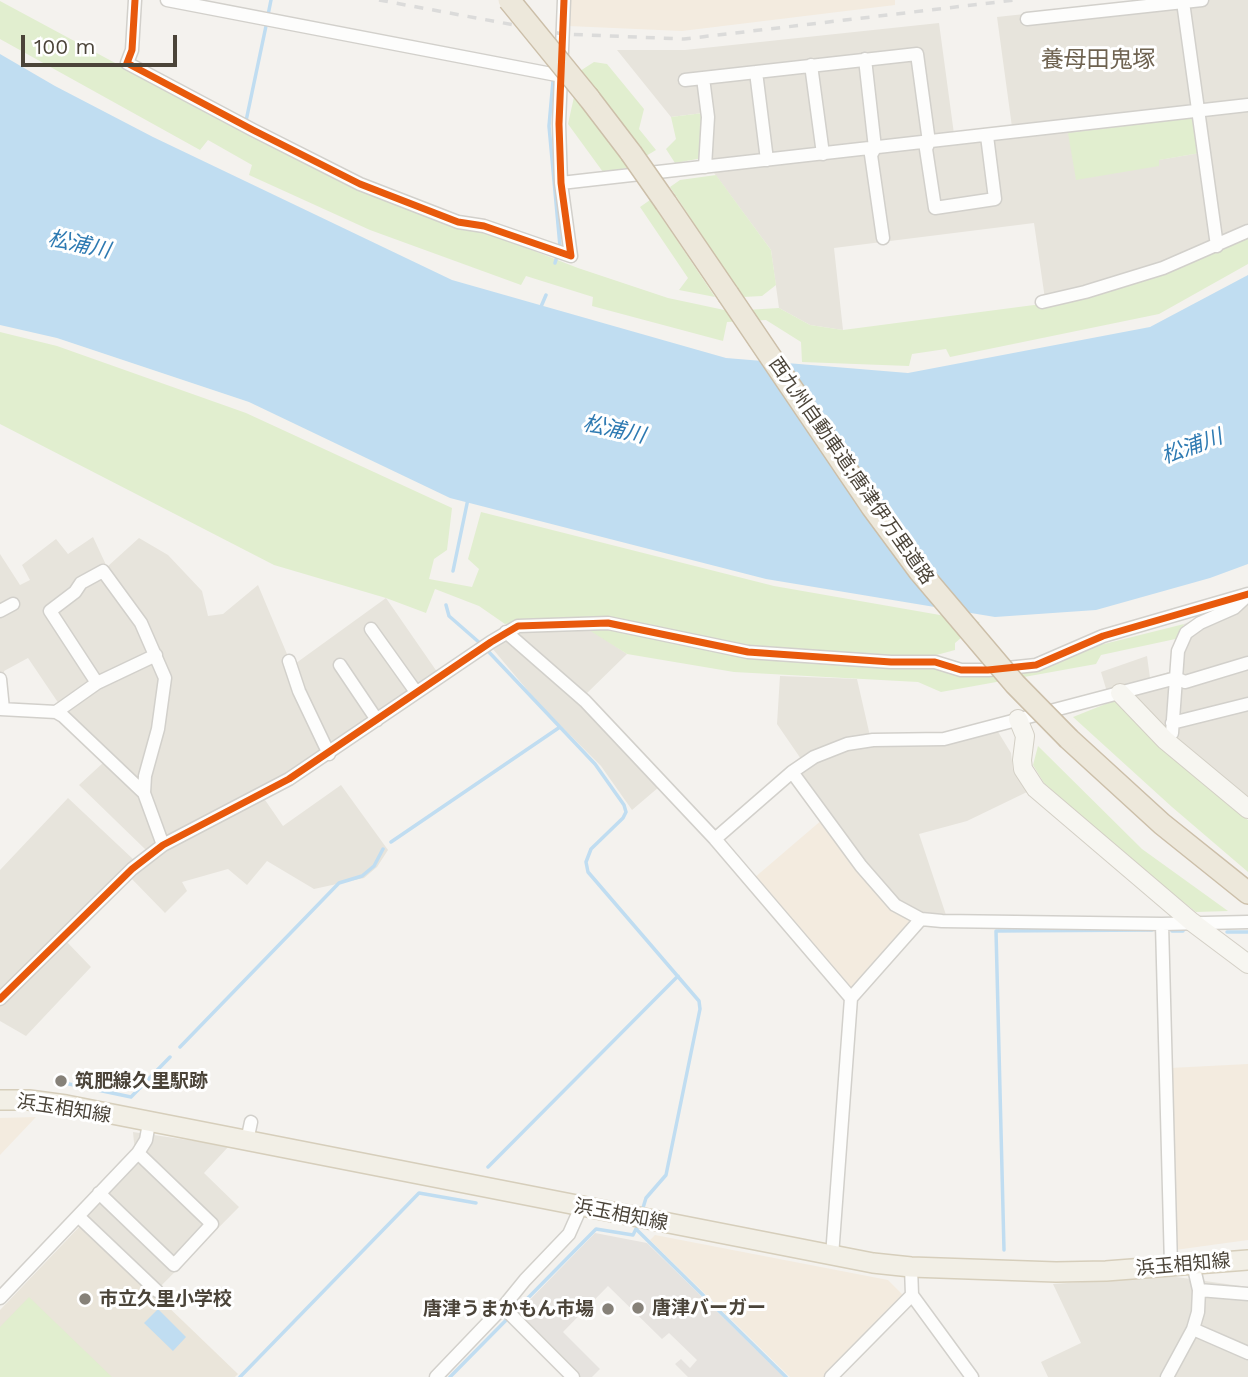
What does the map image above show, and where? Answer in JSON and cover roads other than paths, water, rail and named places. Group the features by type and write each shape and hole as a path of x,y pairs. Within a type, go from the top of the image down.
{"highway":[{"name":"西九州自動車道;唐津伊万里道路","path":"509,0 631,153 865,496 920,572 1016,684 1069,740 1162,824 1248,893"}],"main road":[{"name":"浜玉相知線","path":"0,1100 48,1102 149,1123 249,1131 581,1207 832,1256 911,1267 1056,1272 1248,1260"}],"street":[{"path":"135,0 132,50 127,63 360,184 458,222 484,226 571,256 561,183 559,124 564,0"},
{"path":"167,0 562,76"},
{"path":"1027,19 1202,0"},
{"path":"1183,2 1217,246"},
{"path":"685,80 917,54 929,142 926,149 934,208 995,199 987,135"},
{"path":"865,59 875,148 872,155 883,238"},
{"path":"811,65 823,154"},
{"path":"756,72 767,160"},
{"path":"704,78 708,117 705,167"},
{"path":"561,183 1248,105"},
{"path":"1042,302 1163,268 1248,231"},
{"path":"97,683 50,611 75,592 81,583 103,571 141,623 165,678 158,729 145,776 144,793 163,845"},
{"path":"0,999 132,869 163,845 289,779 475,652 518,626 608,623 748,652 891,662 935,662 961,670 988,670 1035,665 1103,636 1248,594"},
{"path":"1165,740 1172,733 1178,651 1186,633 1200,623 1234,608 1248,594"},
{"path":"0,611 13,604"},
{"path":"371,629 416,692"},
{"path":"506,632 585,701 715,839 851,998"},
{"path":"56,712 97,683 156,655"},
{"path":"289,661 299,691 329,754"},
{"path":"715,839 792,772 814,757 847,744 873,740 944,738 1176,678 1185,682 1248,663"},
{"path":"340,665 377,720"},
{"path":"0,678 2,709 56,712 63,716 144,793"},
{"path":"1120,693 1165,740 1248,809"},
{"path":"1172,723 1248,705"},
{"path":"1018,719 1025,736 1023,769 1036,789 1192,922 1248,964"},
{"path":"792,772 861,866 895,905 921,919 1248,922"},
{"path":"832,1256 851,998 921,919"},
{"path":"1162,923 1171,1266"},
{"path":"0,1297 138,1153 146,1140 149,1123"},
{"path":"99,1194 174,1265 212,1224 138,1153"},
{"path":"436,1377 508,1312 525,1279 569,1234 581,1207"},
{"path":"78,1216 157,1292"},
{"path":"1167,1377 1194,1329 1198,1312 1199,1290 1193,1264"},
{"path":"911,1267 912,1295 971,1377"},
{"path":"1199,1290 1248,1294"},
{"path":"831,1377 912,1295"},
{"path":"508,1312 573,1377"},
{"path":"1194,1329 1248,1353"}],"water":[{"name":"松浦川","path":"0,54 153,137 452,280 726,358 908,373 1150,327 1248,275 1248,564 1210,578 1096,610 995,617 766,579 450,498 249,402 57,338 0,325"},
{"path":"158,1309 186,1337 173,1351 144,1323"}],"waterway":[{"path":"268,15 271,0"},
{"path":"246,121 266,26"},
{"path":"553,81 549,126 560,246 555,263"},
{"path":"540,309 546,295"},
{"path":"453,571 468,499"},
{"path":"446,605 449,616 481,644"},
{"path":"486,649 595,764 624,805 626,812 623,818 591,849 586,862 588,872 699,1001 700,1009 666,1175 646,1198 642,1211"},
{"path":"391,842 560,727"},
{"path":"180,1047 339,883 362,876 374,866 383,849"},
{"path":"1004,1250 996,931 1152,930"},
{"path":"1172,931 1183,931"},
{"path":"1227,932 1248,932"},
{"path":"488,1167 678,976"},
{"path":"69,1084 131,1097 170,1057"},
{"path":"240,1377 419,1193 476,1203"},
{"path":"450,1377 596,1229 633,1235 638,1225"},
{"path":"637,1230 786,1377"}],"railway":[{"path":"379,0 563,34 684,39 1015,0"}],"place":[{"name":"筑肥線久里駅跡","path":"61,1081"},
{"name":"市立久里小学校","path":"85,1299"},
{"name":"唐津バーガー","path":"638,1308"},
{"name":"唐津うまかもん市場","path":"608,1309"}],"district":[{"name":"養母田鬼塚","path":"1098,60"}]}
